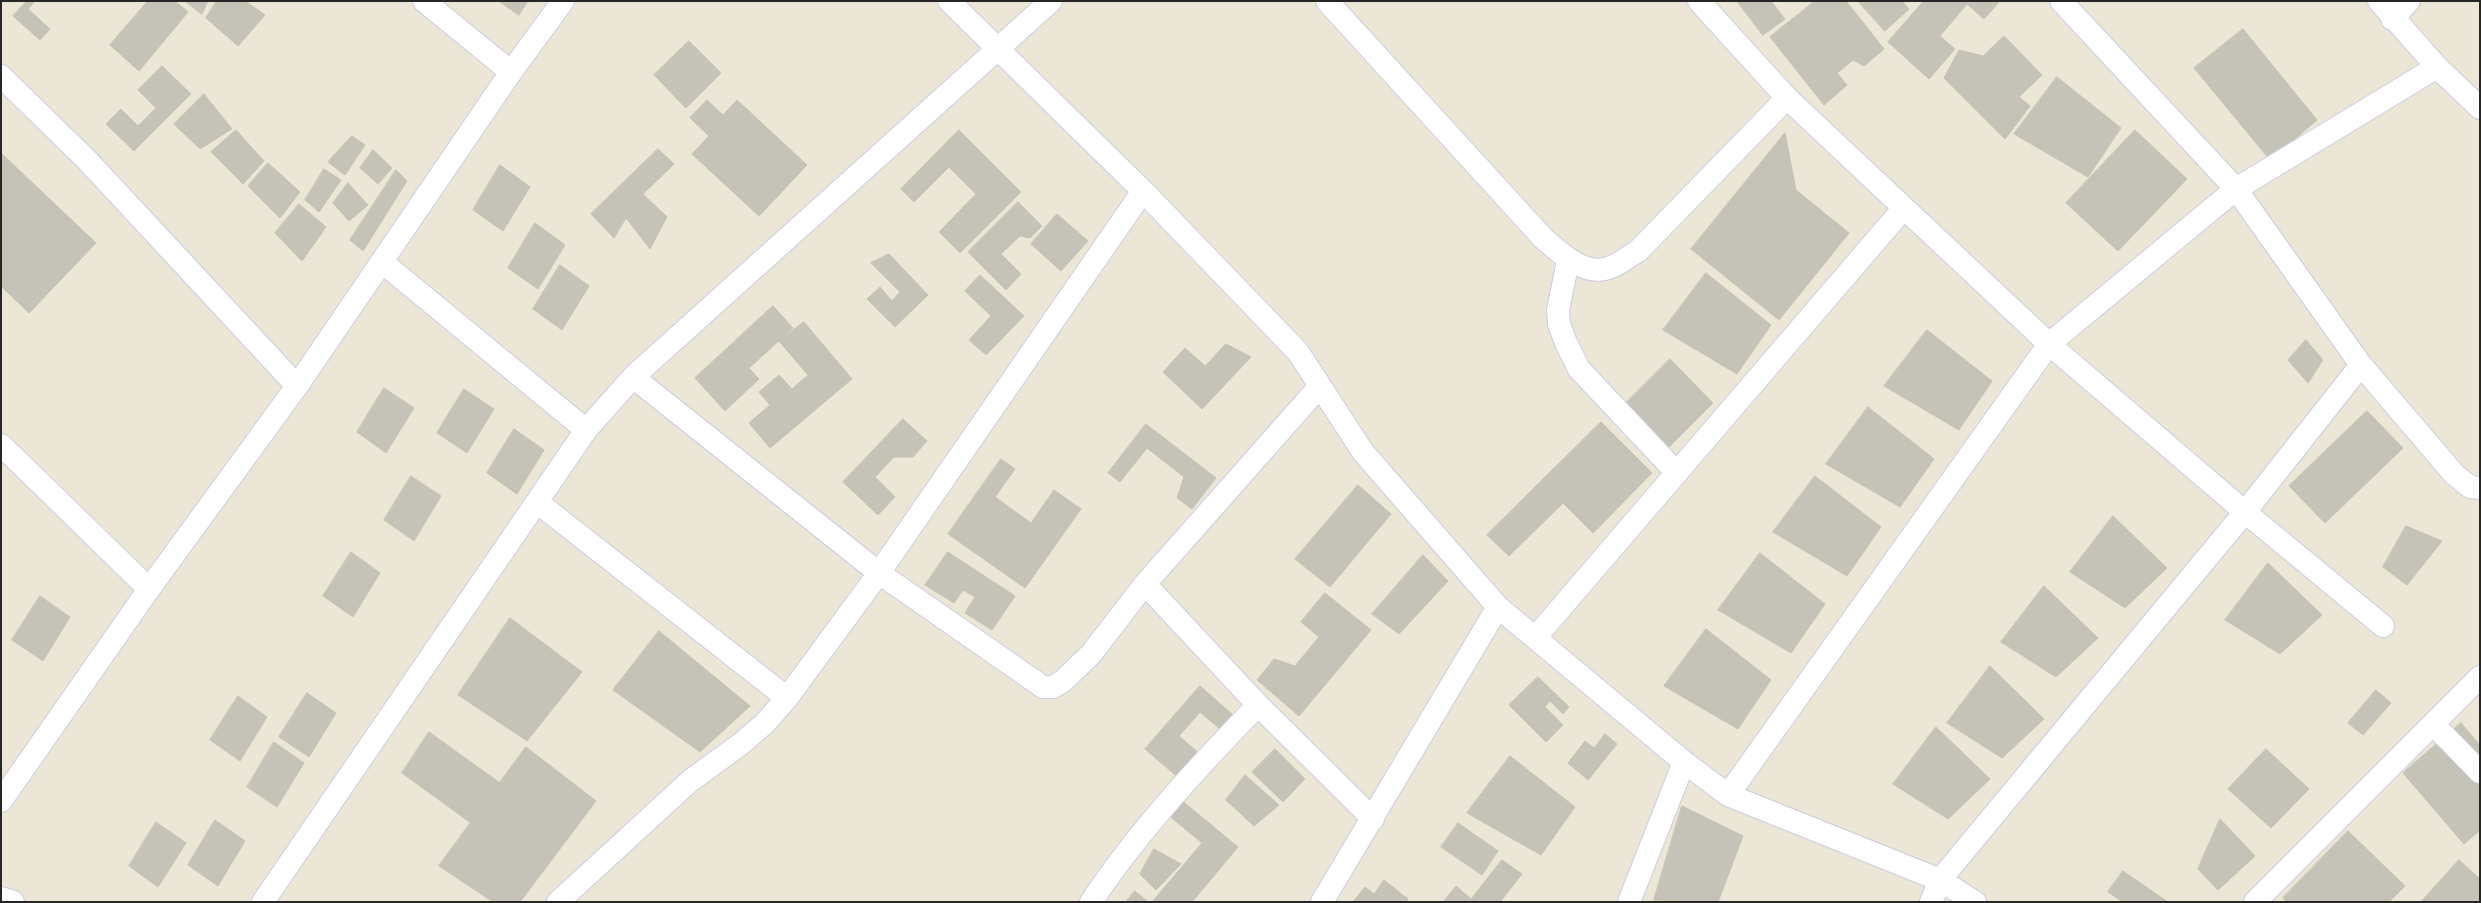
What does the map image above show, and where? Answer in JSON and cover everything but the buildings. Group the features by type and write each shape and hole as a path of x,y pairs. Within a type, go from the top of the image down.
{"street":[{"path":"424,1 511,72"},
{"path":"1,801 149,589 297,386 511,72 563,1"},
{"path":"949,1 1000,49 1143,191 1298,352 1363,452 1498,607 1684,762 1728,795 1940,880 1976,902"},
{"path":"263,902 586,430 633,377 1000,49 1051,1"},
{"path":"1327,1 1543,238 1568,261 1595,269 1610,268 1638,251 1787,98"},
{"path":"1699,1 1787,98 1903,209 2049,344 2245,512 2383,626"},
{"path":"2379,1 2392,19 2437,67 2480,108"},
{"path":"2392,19 2410,1"},
{"path":"2063,2 2236,189 2362,365 2454,474 2470,487 2480,488"},
{"path":"1728,795 2049,344 2236,189 2437,67"},
{"path":"1,76 86,159 297,386"},
{"path":"558,902 690,781 742,743 765,723 787,698 879,573 1143,191"},
{"path":"1535,638 1903,209"},
{"path":"1568,261 1558,310 1559,324 1566,343 1579,369 1677,472"},
{"path":"382,262 586,430"},
{"path":"1931,902 1940,880 2245,512 2362,365"},
{"path":"633,377 879,573 1043,687 1053,687 1063,681 1091,654 1145,584 1320,386"},
{"path":"1,444 149,589"},
{"path":"537,502 787,698"},
{"path":"1145,584 1258,705 1373,819"},
{"path":"1322,902 1373,819 1498,607"},
{"path":"2255,902 2480,677"},
{"path":"1091,902 1123,855 1195,770 1258,705"},
{"path":"2433,724 2480,772"},
{"path":"1629,902 1684,762"},
{"path":"1,898 13,902"}]}
